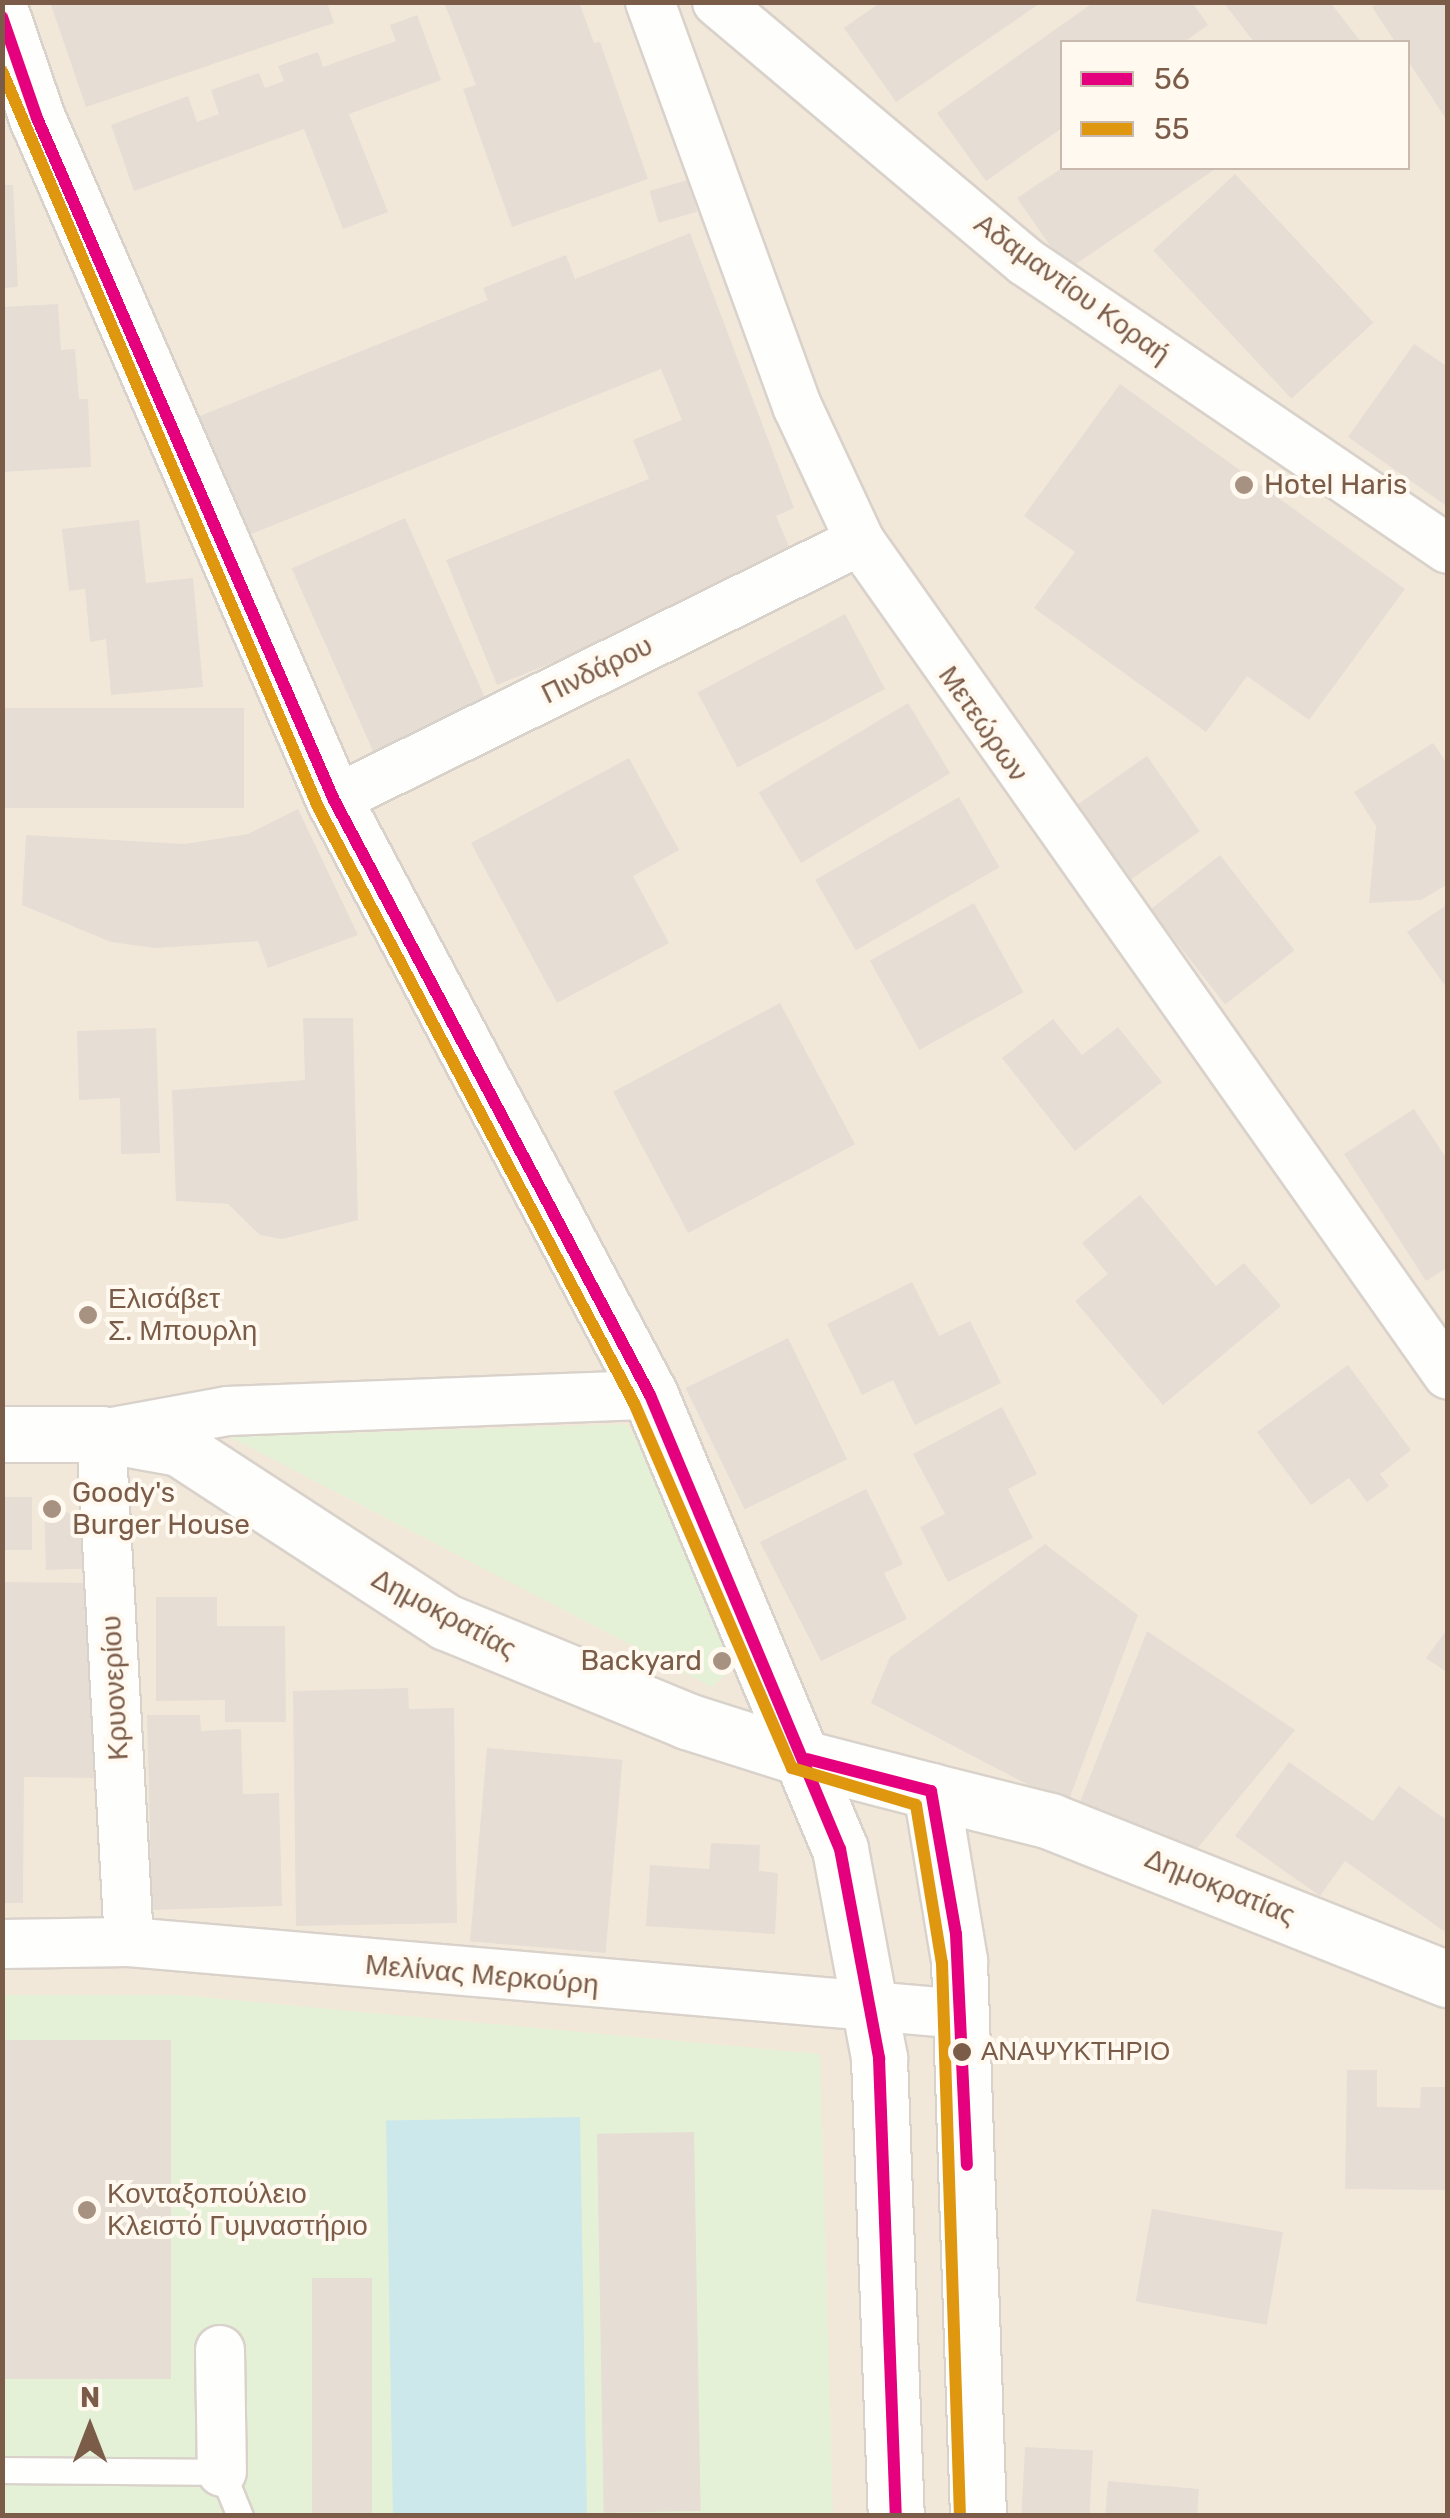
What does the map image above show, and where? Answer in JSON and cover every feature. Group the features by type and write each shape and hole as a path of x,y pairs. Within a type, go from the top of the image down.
{"main road":[{"path":"2,16 20,119 334,800 650,1394 807,1759 840,1849 872,2006 896,2516"},
{"name":"Δημοκρατίας","path":"2,1434 101,1434 179,1448 404,1598 490,1644 807,1759 1050,1822 1448,1978"},
{"path":"931,1791 953,1908 962,2014 978,2516"}],"street":[{"name":"Μετεώρων","path":"650,2 798,408 860,540 1448,1375"},
{"name":"Αδαμαντίου Κοραή","path":"717,2 1026,262 1448,549"},
{"name":"Πινδάρου","path":"334,800 860,540"},
{"name":"Δημοκρατίας","path":"101,1434 227,1411 650,1394"},
{"name":"Κρυονερίου","path":"101,1434 130,1942"},
{"name":"Μελίνας Μερκούρη","path":"2,1944 130,1942 962,2014"},
{"path":"220,2350 222,2472"}],"lane":[{"path":"2,2470 222,2472 240,2516"}],"shaded area":[{"path":"3,3 1447,3 1447,2515 3,2515"}],"green space":[{"path":"627,1424 759,1642 712,1687 230,1437"},
{"path":"2,1995 179,1995 820,2054 833,2515 3,2515"}],"water":[{"path":"580,2117 587,2515 393,2516 386,2120"}],"building":[{"path":"50,2 327,2 334,23 86,107"},
{"path":"444,2 579,2 594,43 600,42 648,179 512,227 463,89 476,85"},
{"path":"881,2 1042,2 896,102 844,28"},
{"path":"1094,2 1192,2 1208,25 1187,40 1060,40 1060,129 986,181 937,113"},
{"path":"1223,2 1330,2 1359,40 1252,40"},
{"path":"1380,2 1448,2 1448,122 1410,64 1410,40 1394,40 1372,7"},
{"path":"417,15 441,80 349,114 388,212 343,229 304,129 134,191 111,125 188,96 197,122 219,114 211,90 259,73 265,88 284,81 278,66 318,52 323,67 396,41 390,25"},
{"path":"1060,169 1214,170 1067,270 1017,198"},
{"path":"1235,174 1373,322 1292,399 1153,250"},
{"path":"688,180 697,212 659,223 650,191"},
{"path":"2,185 13,185 18,287 2,288"},
{"path":"690,233 794,508 776,516 797,565 497,685 446,560 649,479 633,440 682,420 661,369 249,535 200,416 488,300 483,288 566,255 575,279"},
{"path":"58,304 61,350 75,349 79,399 88,399 91,467 2,472 2,307"},
{"path":"1414,344 1448,367 1448,507 1348,437"},
{"name":"Hotel Haris","path":"1120,384 1405,589 1309,720 1247,676 1206,732 1034,608 1075,552 1024,516"},
{"path":"405,518 487,703 374,753 292,568"},
{"path":"139,520 146,583 193,578 203,687 111,695 106,639 90,642 85,589 69,591 62,529"},
{"path":"845,614 885,689 737,767 698,692"},
{"path":"908,703 950,773 801,863 759,793"},
{"path":"2,708 244,708 244,808 2,808"},
{"path":"1433,743 1448,765 1448,884 1421,900 1369,903 1376,826 1354,792"},
{"path":"1147,756 1200,831 1126,883 1073,808"},
{"path":"629,758 679,850 633,876 669,943 557,1003 471,843"},
{"path":"959,797 1000,867 856,950 815,880"},
{"path":"298,809 358,935 268,968 258,941 155,948 111,942 22,905 26,835 185,844 248,834"},
{"path":"1220,855 1294,950 1225,1005 1151,909"},
{"path":"974,903 1023,992 919,1050 870,961"},
{"path":"1448,904 1448,990 1407,932"},
{"path":"780,1003 855,1144 688,1233 613,1092"},
{"path":"303,1018 353,1018 358,1220 282,1239 260,1235 228,1204 176,1201 172,1090 305,1080"},
{"path":"1053,1019 1082,1055 1118,1027 1162,1082 1075,1151 1002,1058"},
{"path":"156,1028 160,1153 121,1154 120,1098 79,1100 77,1031"},
{"path":"1414,1109 1448,1161 1448,1267 1426,1281 1344,1154"},
{"path":"1140,1195 1216,1286 1244,1263 1281,1306 1163,1405 1075,1301 1108,1274 1082,1243"},
{"path":"912,1282 939,1336 970,1321 1001,1383 915,1425 893,1380 862,1395 827,1324"},
{"path":"788,1338 847,1459 745,1509 686,1388"},
{"path":"1348,1365 1411,1450 1380,1474 1389,1486 1367,1502 1349,1478 1311,1505 1257,1432"},
{"path":"1002,1407 1037,1474 1008,1489 1033,1538 948,1582 920,1527 945,1514 913,1454"},
{"path":"866,1489 903,1564 884,1573 907,1619 821,1661 760,1542"},
{"path":"4,1497 32,1497 32,1550 4,1550"},
{"path":"44,1503 98,1525 99,1568 46,1570"},
{"path":"1045,1544 1138,1615 1067,1805 871,1703 890,1657"},
{"path":"2,1582 96,1583 95,1778 24,1777 23,1903 2,1903"},
{"path":"156,1597 217,1597 217,1626 285,1626 286,1722 225,1722 225,1700 156,1701"},
{"path":"1448,1628 1448,1673 1426,1658"},
{"path":"1147,1631 1295,1730 1186,1862 1073,1820"},
{"path":"408,1688 409,1709 454,1708 457,1923 296,1926 293,1691"},
{"path":"147,1715 200,1715 201,1731 241,1729 243,1794 279,1793 282,1906 152,1910"},
{"path":"487,1748 622,1760 606,1953 470,1941"},
{"path":"1289,1762 1373,1821 1399,1786 1448,1821 1448,1934 1345,1861 1320,1896 1235,1836"},
{"path":"711,1843 760,1845 759,1871 778,1873 775,1934 646,1926 650,1865 709,1869"},
{"name":"Κονταξοπούλειο Κλειστό Γυμναστήριο","path":"2,2040 171,2040 171,2379 2,2379"},
{"path":"1347,2070 1377,2070 1377,2107 1420,2108 1421,2087 1448,2087 1448,2190 1345,2189"},
{"path":"694,2132 701,2511 604,2513 597,2134"},
{"path":"1152,2209 1283,2232 1267,2325 1136,2302"},
{"path":"312,2278 372,2278 372,2516 312,2516"},
{"path":"1025,2447 1093,2451 1089,2516 1021,2516"},
{"path":"1108,2481 1199,2489 1197,2516 1105,2516"}],"transit line":[{"name":"56","path":"2,17 37,118 334,800 650,1395 840,1849 879,2058 896,2516"},
{"name":"55","path":"2,71 318,807 634,1403 792,1768 916,1805 942,1963 960,2516"},
{"name":"56","path":"807,1759 931,1791 956,1934 967,2165"}],"place":[{"name":"Hotel Haris","path":"1244,485"},
{"name":"Ελισάβετ Σ. Μπουρλη","path":"88,1315"},
{"name":"Goody's Burger House","path":"52,1509"},
{"name":"Backyard","path":"722,1661"},
{"name":"ΑΝΑΨΥΚΤΗΡΙΟ","path":"962,2052"},
{"name":"Κονταξοπούλειο Κλειστό Γυμναστήριο","path":"87,2210"}]}
